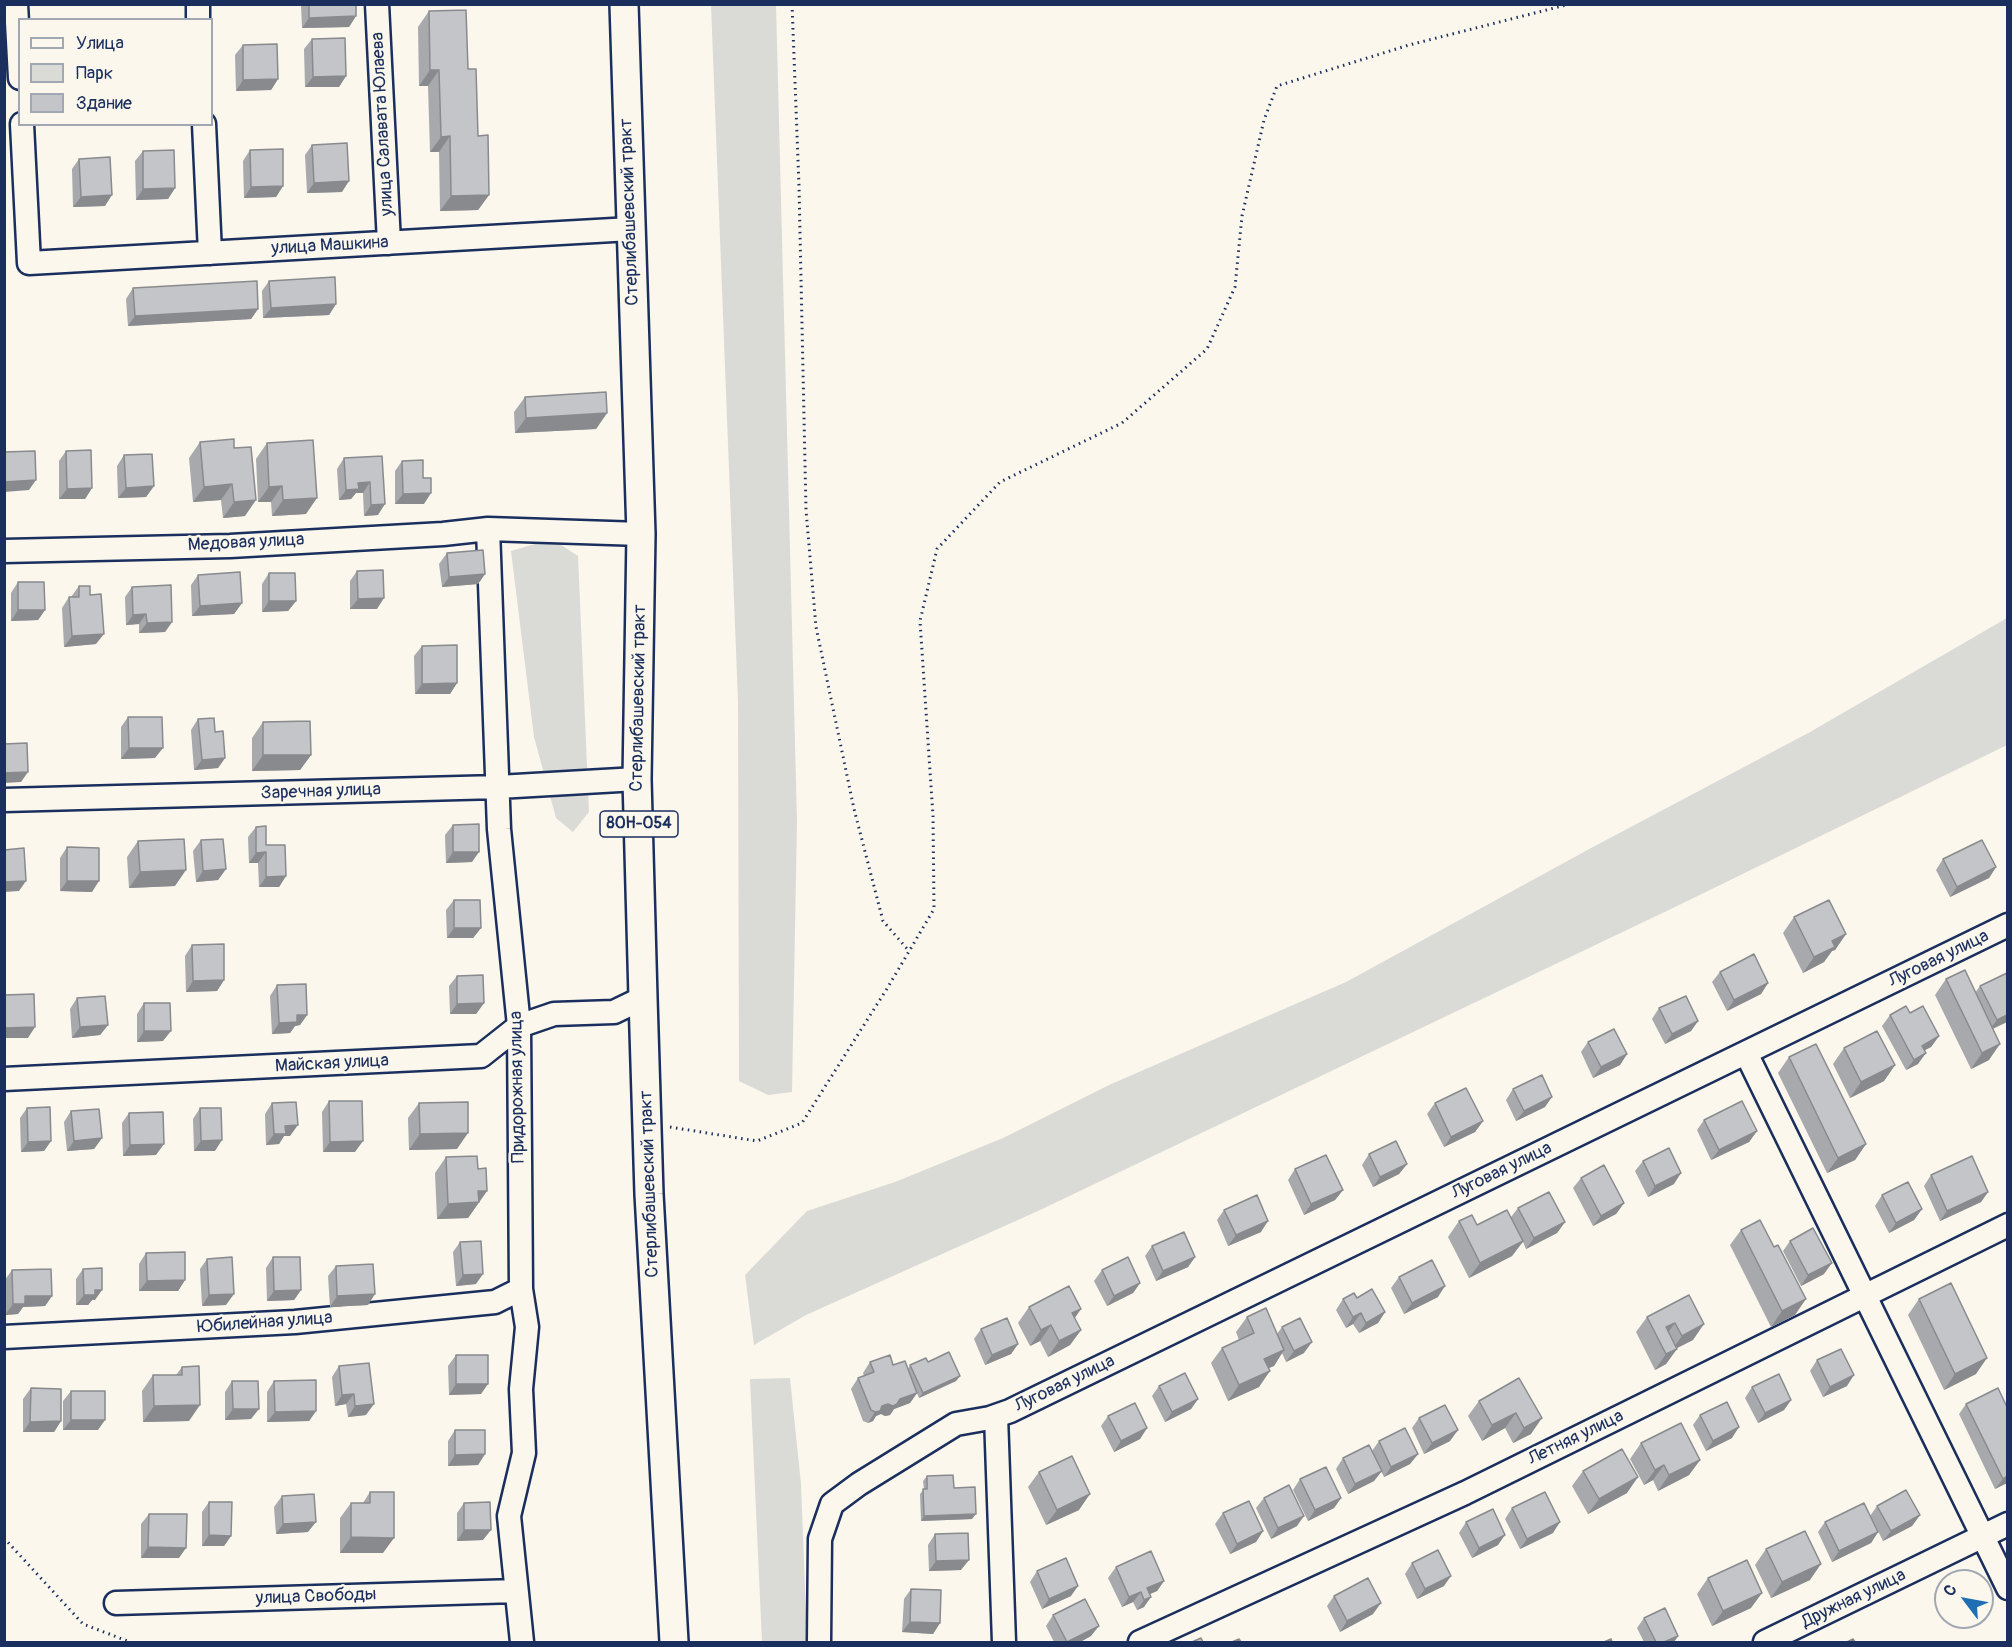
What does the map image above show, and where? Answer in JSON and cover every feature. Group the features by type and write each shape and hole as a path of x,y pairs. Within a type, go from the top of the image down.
{"main road":[{"name":"Стерлибашевский тракт","path":"624,4 641,534 638,779 643,998 647,1124 674,1642"}],"street":[{"path":"16,4 18,41"},
{"name":"улица Салавата Юлаева","path":"377,4 389,243"},
{"name":"улица Машкина","path":"22,126 29,263 631,229"},
{"path":"204,126 210,253"},
{"name":"Медовая улица","path":"4,551 230,546 443,534 488,529 641,534"},
{"name":"Придорожная улица","path":"488,529 499,829 519,1026 521,1289 527,1327 521,1389 524,1453 509,1516 522,1642"},
{"name":"Заречная улица","path":"4,800 498,787 638,779"},
{"name":"Луговая улица","path":"819,1642 820,1539 832,1504 859,1484 956,1424 996,1416 2007,928"},
{"name":"Майская улица","path":"4,1079 481,1056 519,1026 554,1014 614,1012 643,998"},
{"path":"1746,1053 2007,1588"},
{"name":"Летняя улица","path":"1140,1642 1465,1493 2007,1225"},
{"name":"Юбилейная улица","path":"4,1337 295,1322 495,1302 521,1289"},
{"name":"Луговая улица","path":"996,1416 1004,1642"},
{"name":"Дружная улица","path":"1766,1642 2007,1524"},
{"name":"улица Свободы","path":"116,1603 516,1591"}],"path":[{"path":"792,4 799,186 806,510 816,627 854,809 883,921 909,951"},
{"path":"647,1124 757,1141 802,1123 909,951 934,909 933,816 920,621 937,549 1000,482 1122,423 1207,349 1234,287 1242,216 1264,120 1277,86 1409,45 1570,4"},
{"path":"4,1538 83,1624 130,1642"}],"green space":[{"path":"711,5 776,5 797,821 792,1092 768,1095 739,1081 738,702"},
{"path":"552,539 578,556 589,812 573,832 556,818 534,737 511,551"},
{"path":"2007,618 2007,745 1675,907 1038,1211 806,1315 754,1345 745,1275 807,1211 895,1182 1003,1138 1109,1085 1346,982 1810,732"},
{"path":"790,1378 801,1484 807,1642 762,1642 750,1379"}],"building":[{"path":"309,4 356,4 356,16 309,18"},
{"path":"466,10 468,69 476,69 478,136 488,135 489,195 451,196 450,136 441,137 439,70 430,70 429,11"},
{"path":"345,38 346,76 313,77 312,39"},
{"path":"277,44 278,79 243,80 243,45"},
{"path":"347,143 349,181 314,183 312,145"},
{"path":"283,149 283,186 251,187 250,150"},
{"path":"174,150 175,188 143,189 143,151"},
{"path":"110,157 112,195 81,197 79,159"},
{"path":"335,277 336,304 271,308 269,281"},
{"path":"257,281 258,309 135,316 133,288"},
{"path":"606,392 607,413 526,418 525,397"},
{"path":"234,439 234,448 251,447 256,500 234,502 232,484 204,487 200,442"},
{"path":"313,440 317,498 283,500 282,486 269,487 267,443"},
{"path":"91,450 92,488 67,489 66,451"},
{"path":"35,451 36,480 4,482 4,452"},
{"path":"152,454 154,486 126,488 124,455"},
{"path":"382,456 385,504 371,505 370,482 358,483 359,489 346,490 344,458"},
{"path":"423,460 423,478 431,478 431,493 403,494 402,461"},
{"path":"483,550 485,574 449,577 447,553"},
{"path":"383,570 384,598 358,599 357,571"},
{"path":"240,572 242,603 200,606 198,575"},
{"path":"269,573 295,573 296,601 269,601"},
{"path":"18,582 44,582 45,610 18,610"},
{"path":"171,585 172,622 147,623 146,614 133,615 132,587"},
{"path":"79,586 90,586 90,595 101,594 104,634 72,636 69,597 79,597"},
{"path":"457,645 457,683 422,684 422,646"},
{"path":"128,717 162,717 163,748 129,748"},
{"path":"214,718 215,732 223,731 225,758 202,760 198,719"},
{"path":"310,721 311,755 263,755 263,722"},
{"path":"27,743 28,772 4,773 4,744"},
{"path":"479,824 479,852 453,852 453,825"},
{"path":"266,826 266,845 285,845 286,876 266,877 266,852 256,853 256,827"},
{"path":"184,839 186,870 140,872 138,841"},
{"path":"223,839 226,869 203,871 201,840"},
{"path":"1982,840 1996,867 1957,887 1943,859"},
{"path":"67,847 99,848 99,881 67,881"},
{"path":"24,848 26,881 4,882 4,850"},
{"path":"454,900 480,900 481,928 454,928"},
{"path":"1829,900 1846,934 1832,941 1835,947 1814,957 1794,917"},
{"path":"224,944 224,980 193,981 192,945"},
{"path":"1754,954 1768,983 1734,1000 1720,972"},
{"path":"1965,970 2000,1044 1982,1053 1946,979"},
{"path":"2007,973 2007,1015 1997,1020 1980,986"},
{"path":"483,975 484,1003 457,1004 457,976"},
{"path":"306,984 307,1015 297,1015 297,1022 279,1023 277,985"},
{"path":"34,994 35,1027 4,1028 4,995"},
{"path":"105,996 108,1025 80,1027 77,998"},
{"path":"1686,996 1698,1021 1672,1034 1659,1008"},
{"path":"144,1003 170,1003 171,1031 144,1031"},
{"path":"1906,1006 1910,1013 1923,1006 1939,1036 1922,1046 1926,1053 1914,1060 1890,1015"},
{"path":"1614,1029 1627,1054 1601,1067 1588,1042"},
{"path":"1877,1031 1895,1065 1861,1082 1844,1048"},
{"path":"1816,1044 1866,1144 1838,1158 1789,1057"},
{"path":"1542,1075 1552,1097 1524,1111 1513,1089"},
{"path":"1466,1088 1483,1121 1451,1137 1435,1103"},
{"path":"329,1101 362,1101 363,1141 330,1142"},
{"path":"1742,1101 1757,1131 1719,1150 1704,1120"},
{"path":"296,1102 298,1125 285,1126 286,1134 274,1134 272,1103"},
{"path":"468,1102 468,1133 420,1134 419,1103"},
{"path":"50,1107 51,1141 28,1142 27,1108"},
{"path":"200,1108 221,1108 222,1140 201,1141"},
{"path":"99,1109 102,1138 74,1141 71,1111"},
{"path":"163,1112 164,1144 130,1145 129,1113"},
{"path":"1396,1141 1407,1164 1380,1177 1369,1154"},
{"path":"1669,1148 1681,1173 1655,1186 1643,1161"},
{"path":"1326,1155 1343,1190 1311,1204 1295,1169"},
{"path":"477,1156 478,1169 486,1168 487,1191 478,1191 479,1202 448,1204 446,1157"},
{"path":"1972,1156 1988,1192 1947,1211 1931,1175"},
{"path":"1604,1165 1624,1203 1601,1216 1581,1178"},
{"path":"1908,1182 1922,1209 1896,1223 1882,1195"},
{"path":"1549,1192 1565,1222 1534,1238 1518,1208"},
{"path":"1257,1195 1268,1221 1236,1235 1224,1210"},
{"path":"1507,1210 1523,1241 1480,1263 1459,1221 1472,1215 1477,1225"},
{"path":"1760,1220 1774,1247 1778,1245 1806,1299 1782,1311 1741,1230"},
{"path":"1813,1228 1832,1263 1808,1275 1790,1241"},
{"path":"1184,1232 1195,1257 1163,1271 1152,1246"},
{"path":"481,1241 483,1274 463,1275 460,1242"},
{"path":"185,1252 185,1280 147,1281 146,1253"},
{"path":"232,1257 234,1294 209,1295 207,1259"},
{"path":"273,1257 300,1257 301,1290 274,1291"},
{"path":"1128,1257 1140,1283 1114,1296 1102,1270"},
{"path":"1432,1260 1445,1286 1412,1303 1399,1277"},
{"path":"373,1264 375,1294 337,1296 336,1266"},
{"path":"102,1268 102,1290 95,1290 95,1295 84,1295 83,1269"},
{"path":"51,1269 52,1296 25,1296 25,1304 13,1304 12,1270"},
{"path":"1951,1283 1987,1358 1955,1374 1919,1299"},
{"path":"1069,1286 1081,1309 1072,1313 1081,1330 1059,1341 1051,1325 1041,1330 1029,1307"},
{"path":"1372,1289 1385,1312 1366,1323 1361,1313 1353,1317 1343,1299 1354,1293 1357,1298"},
{"path":"1689,1295 1704,1324 1682,1336 1675,1323 1666,1327 1677,1349 1666,1354 1647,1317"},
{"path":"1266,1308 1284,1350 1264,1359 1270,1371 1239,1385 1222,1348 1254,1333 1247,1317"},
{"path":"1007,1318 1018,1344 992,1355 981,1329"},
{"path":"1300,1318 1312,1342 1294,1351 1282,1327"},
{"path":"1841,1349 1854,1375 1830,1387 1817,1360"},
{"path":"949,1352 960,1376 923,1393 910,1365 926,1358 928,1362"},
{"path":"456,1355 488,1355 488,1384 456,1384"},
{"path":"890,1355 893,1365 905,1361 917,1393 900,1399 893,1406 888,1404 882,1406 880,1411 875,1412 871,1410 858,1378 874,1372 870,1362"},
{"path":"369,1363 374,1404 355,1406 354,1394 342,1395 339,1366"},
{"path":"199,1366 200,1405 154,1406 153,1375 182,1375 182,1367"},
{"path":"1185,1373 1198,1399 1172,1412 1159,1386"},
{"path":"1779,1374 1791,1400 1765,1413 1752,1387"},
{"path":"1519,1378 1542,1418 1524,1428 1516,1413 1492,1425 1479,1401"},
{"path":"316,1380 316,1411 275,1412 274,1381"},
{"path":"232,1381 258,1381 259,1409 233,1409"},
{"path":"31,1388 61,1389 61,1421 30,1422"},
{"path":"1998,1388 2007,1407 2007,1476 2003,1479 1966,1404"},
{"path":"71,1391 105,1391 105,1420 71,1420"},
{"path":"1727,1402 1739,1427 1713,1441 1700,1415"},
{"path":"1135,1403 1147,1428 1121,1441 1108,1416"},
{"path":"1445,1405 1458,1430 1432,1443 1419,1418"},
{"path":"1681,1423 1700,1460 1669,1475 1664,1465 1655,1470 1641,1443"},
{"path":"1405,1428 1418,1454 1391,1467 1379,1441"},
{"path":"455,1430 485,1430 485,1454 455,1455"},
{"path":"1369,1445 1382,1471 1355,1484 1343,1458"},
{"path":"1622,1449 1638,1477 1599,1499 1583,1471"},
{"path":"1072,1456 1090,1494 1057,1510 1039,1472"},
{"path":"1326,1467 1341,1498 1315,1510 1300,1479"},
{"path":"953,1475 954,1488 975,1487 976,1514 924,1516 923,1489 927,1489 927,1476"},
{"path":"1289,1485 1304,1516 1278,1528 1264,1498"},
{"path":"1906,1490 1920,1515 1891,1531 1877,1506"},
{"path":"370,1492 394,1492 394,1538 351,1537 351,1503 370,1503"},
{"path":"1545,1492 1560,1522 1527,1539 1512,1508"},
{"path":"314,1494 316,1522 283,1524 282,1496"},
{"path":"1249,1501 1263,1531 1237,1544 1223,1513"},
{"path":"209,1502 232,1502 231,1536 209,1535"},
{"path":"490,1502 491,1530 464,1530 464,1503"},
{"path":"1864,1503 1878,1532 1839,1551 1825,1522"},
{"path":"1493,1509 1505,1535 1479,1548 1466,1522"},
{"path":"149,1514 187,1514 186,1548 148,1547"},
{"path":"1805,1531 1821,1564 1782,1582 1766,1549"},
{"path":"968,1533 969,1560 936,1561 935,1534"},
{"path":"1438,1550 1451,1576 1425,1589 1412,1563"},
{"path":"1151,1551 1164,1581 1147,1588 1151,1597 1144,1600 1141,1592 1129,1597 1116,1567"},
{"path":"1066,1558 1078,1586 1049,1599 1037,1571"},
{"path":"1747,1560 1762,1593 1723,1611 1708,1578"},
{"path":"1368,1578 1381,1603 1347,1621 1334,1596"},
{"path":"911,1589 941,1590 940,1623 910,1622"},
{"path":"1085,1599 1099,1626 1067,1642 1053,1615"},
{"path":"1665,1608 1678,1636 1664,1642 1656,1642 1644,1618"}]}
